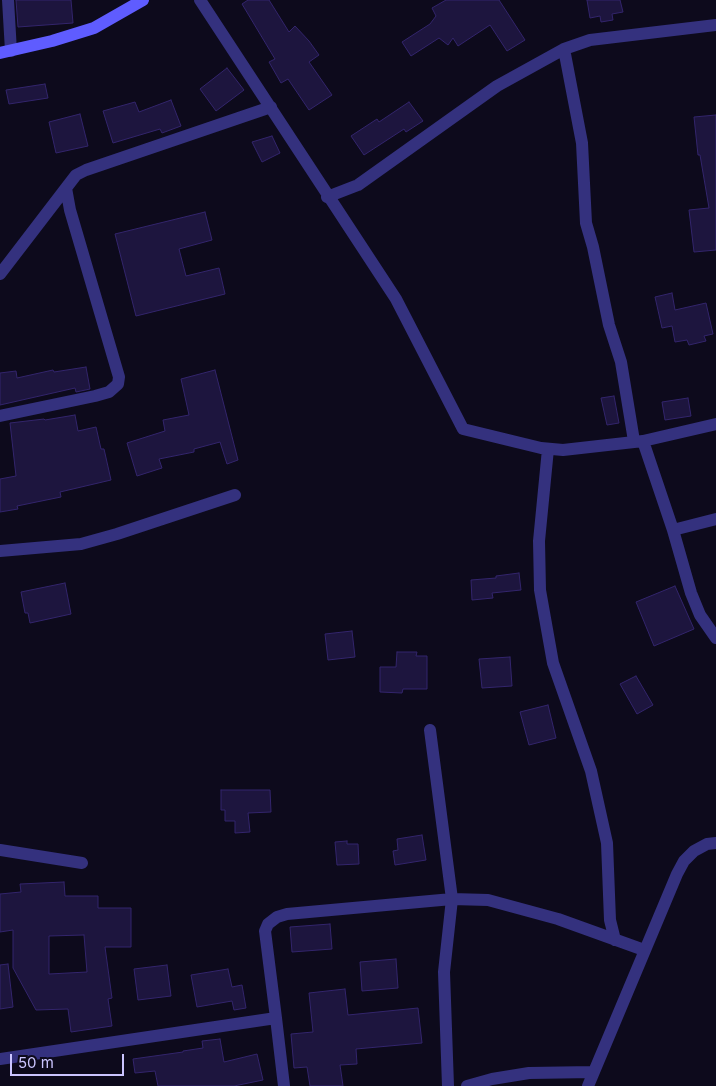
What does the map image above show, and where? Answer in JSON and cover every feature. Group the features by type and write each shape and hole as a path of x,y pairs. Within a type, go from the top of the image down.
{"street":[{"path":"8,0 6,52 94,28 143,0"},
{"path":"200,0 271,107 327,197 396,299 463,429 563,450 638,441 716,424"},
{"path":"327,197 358,185 497,86 564,49 590,40 716,24"},
{"path":"564,49 582,143 586,223 593,247 609,326 621,362 638,441 674,530 690,593 700,615 716,638"},
{"path":"0,274 76,175 271,107"},
{"path":"0,416 110,392 118,384 119,377 70,210 66,188"},
{"path":"548,448 539,540 540,590 553,663 591,772 605,834 610,920 615,940"},
{"path":"0,551 81,544 235,495"},
{"path":"674,530 716,519"},
{"path":"430,730 452,899 444,972 448,1086"},
{"path":"588,1086 644,950 684,861 694,851 707,844 716,843"},
{"path":"0,850 82,863"},
{"path":"284,1086 265,931 268,924 277,916 452,899 488,900 558,919 644,950"},
{"path":"0,1059 276,1018"},
{"path":"467,1086 492,1079 530,1073 594,1072"}],"building":[{"path":"16,0 71,0 73,23 18,27"},
{"path":"248,0 269,0 289,32 295,26 309,41 319,55 309,62 332,95 309,110 288,79 281,83 269,62 275,59 242,4"},
{"path":"446,0 499,0 525,40 507,51 490,25 458,46 453,38 448,45 439,38 411,56 402,42 430,24 436,16 432,8"},
{"path":"587,0 620,0 623,12 612,14 613,20 601,22 600,16 590,18"},
{"path":"227,68 244,90 216,111 200,89"},
{"path":"45,84 48,98 9,104 6,90"},
{"path":"171,100 181,126 162,133 160,129 113,143 103,111 135,102 139,112"},
{"path":"409,102 423,121 406,132 404,129 364,155 351,136 377,119 379,122"},
{"path":"80,114 88,146 56,153 49,122"},
{"path":"716,115 716,250 694,252 689,210 709,208 700,155 698,155 694,117"},
{"path":"272,136 280,153 262,162 252,142"},
{"path":"205,212 212,240 179,249 186,276 219,268 225,294 136,316 115,234"},
{"path":"672,293 675,310 706,303 713,334 704,336 706,341 689,345 687,340 675,342 672,326 662,328 655,297"},
{"path":"86,367 90,389 76,392 75,388 0,405 0,373 16,371 17,378 53,370 54,372"},
{"path":"215,370 238,460 227,464 220,442 194,449 194,452 159,459 162,468 137,476 127,443 165,431 163,420 189,415 181,379"},
{"path":"614,396 619,423 607,425 601,398"},
{"path":"688,398 691,416 665,420 662,402"},
{"path":"75,415 78,431 96,427 101,449 104,449 111,480 60,492 61,497 17,506 18,509 0,512 0,479 16,476 10,423"},
{"path":"519,573 521,590 492,593 493,598 472,600 471,580 496,578 496,576"},
{"path":"65,583 71,614 30,623 28,613 25,613 21,592"},
{"path":"675,586 694,629 654,646 636,602"},
{"path":"352,631 355,657 328,660 325,634"},
{"path":"397,652 417,652 416,656 427,656 427,689 403,689 402,693 380,692 380,667 396,667"},
{"path":"510,657 512,686 482,688 479,659"},
{"path":"636,676 653,705 637,714 620,684"},
{"path":"548,705 556,738 529,745 520,712"},
{"path":"221,790 270,790 271,812 248,813 250,832 235,833 235,821 225,821 225,810 221,810"},
{"path":"422,835 426,860 395,865 393,851 398,850 397,839"},
{"path":"347,841 347,844 358,844 359,864 337,865 335,842"},
{"path":"64,882 65,896 98,896 98,908 131,908 131,947 105,947 112,998 108,999 112,1026 71,1032 68,1009 36,1010 13,968 13,930 0,932 0,894 21,892 20,884","holes":["84,935 87,972 49,974 49,936"]},
{"path":"330,924 332,949 292,952 290,927"},
{"path":"396,959 398,988 362,991 360,962"},
{"path":"8,964 13,1007 0,1009 0,965"},
{"path":"167,965 171,996 138,1000 134,969"},
{"path":"228,969 232,987 242,985 246,1008 234,1010 232,1001 197,1007 191,975"},
{"path":"345,989 348,1015 418,1008 422,1043 356,1049 357,1064 340,1065 343,1086 310,1086 307,1067 294,1068 291,1034 313,1032 309,993"},
{"path":"220,1039 224,1062 257,1054 263,1080 234,1086 158,1086 155,1071 135,1073 133,1059 203,1048 202,1041"}]}
